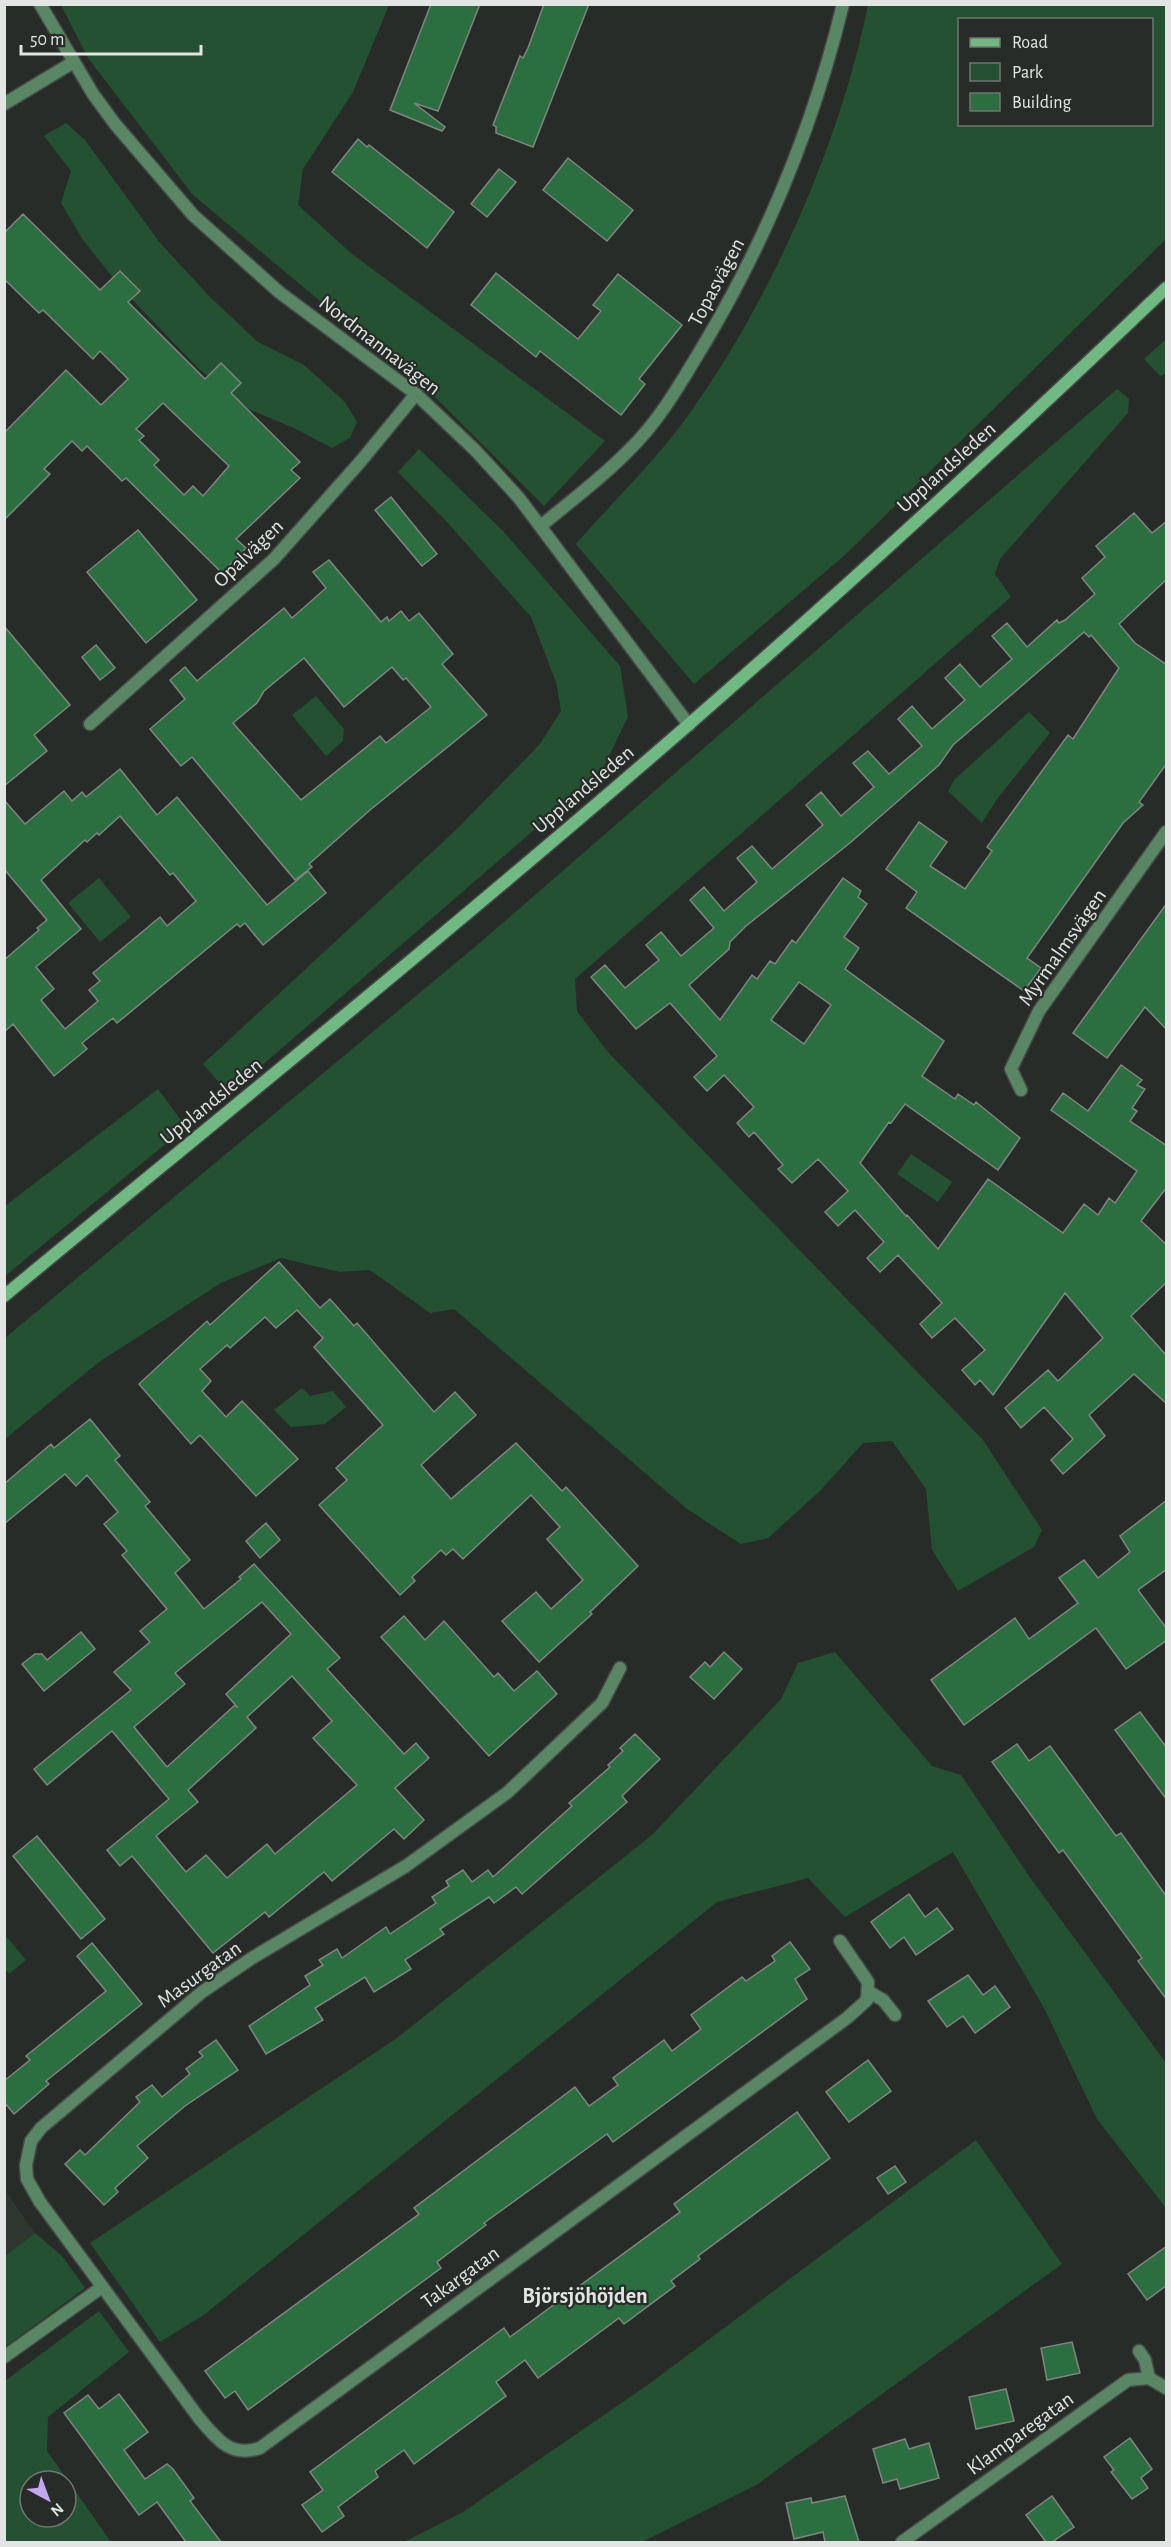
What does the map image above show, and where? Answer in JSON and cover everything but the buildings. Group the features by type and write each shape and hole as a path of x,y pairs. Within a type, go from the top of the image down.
{"street":[{"name":"Nordmannavägen","path":"40,4 72,63 115,124 193,214 279,292 416,394 502,479 541,526 689,725"},
{"name":"Topasvägen","path":"541,526 627,453 674,394 733,296 770,222 797,157 843,4"},
{"path":"4,104 72,63"},
{"name":"Upplandsleden","path":"4,1296 415,958 689,725 1029,419 1167,288"},
{"name":"Opalvägen","path":"90,724 274,559 322,507 416,394"},
{"name":"Myrmalmsvägen","path":"1021,1090 1011,1069 1039,1011 1167,832"},
{"name":"Masurgatan","path":"102,2287 40,2202 27,2180 27,2153 31,2141 40,2128 202,1992 252,1958 406,1866 508,1792 602,1703 620,1668"},
{"path":"840,1941 864,1972 869,1992 883,2000 895,2015"},
{"name":"Takargatan","path":"102,2287 218,2441 237,2451 248,2452 260,2448 847,2018 867,2000 869,1992"},
{"path":"4,2357 102,2287"},
{"path":"1139,2351 1145,2360 1149,2378 1167,2388"},
{"name":"Klamparegatan","path":"902,2542 1110,2391 1128,2380 1149,2378"}],"shaded area":[{"path":"5,2190 35,2233 4,2256"}],"green space":[{"path":"61,5 389,5 353,92 303,169 298,205 352,254 605,441 544,506 435,397 193,195 88,58"},
{"path":"868,5 1166,5 1166,239 846,554 694,684 576,544 672,437 715,376 772,276 820,168 839,113"},
{"path":"66,123 85,140 160,243 211,298 258,342 304,365 345,402 357,422 350,438 332,448 296,429 249,409 199,369 122,289 83,240 61,203 71,171 44,136"},
{"path":"1166,339 1166,373 1160,376 1144,359"},
{"path":"1117,389 1129,399 1128,413 1000,559 995,574 1011,597 575,979 577,1011 607,1051 983,1440 1042,1530 1034,1547 958,1591 932,1550 926,1489 892,1441 863,1443 821,1490 768,1538 741,1544 687,1509 454,1309 430,1313 370,1270 340,1272 281,1258 221,1283 99,1362 5,1439 5,1338 482,941"},
{"path":"419,449 503,531 620,666 628,717 601,772 229,1094 203,1064 457,829 540,744 561,711 556,682 531,617 447,522 398,472"},
{"path":"316,696 344,729 343,741 326,756 292,715"},
{"path":"1029,712 1050,733 997,799 982,823 948,791 955,779"},
{"path":"99,878 131,917 100,942 68,903"},
{"path":"158,1089 186,1127 5,1276 5,1206"},
{"path":"911,1154 952,1182 938,1202 897,1174"},
{"path":"302,1388 310,1396 333,1391 346,1407 325,1424 291,1427 274,1410"},
{"path":"835,1652 932,1766 961,1775 1031,1879 1166,2063 1166,2208 1097,2119 1043,2006 953,1852 845,1917 808,1878 717,1902 205,2314 160,2342 90,2243 397,2038 652,1835 781,1699 798,1663"},
{"path":"5,1935 26,1960 9,1974 5,1969"},
{"path":"976,2140 1062,2264 756,2485 642,2542 404,2542 463,2512 649,2384"},
{"path":"35,2233 62,2256 85,2288 5,2347 5,2256"},
{"path":"99,2311 129,2352 48,2417 47,2451 60,2469 18,2469 18,2529 78,2529 78,2495 111,2542 5,2542 5,2381"}],"district":[{"name":"Björsjöhöjden","path":"585,2295"}]}
